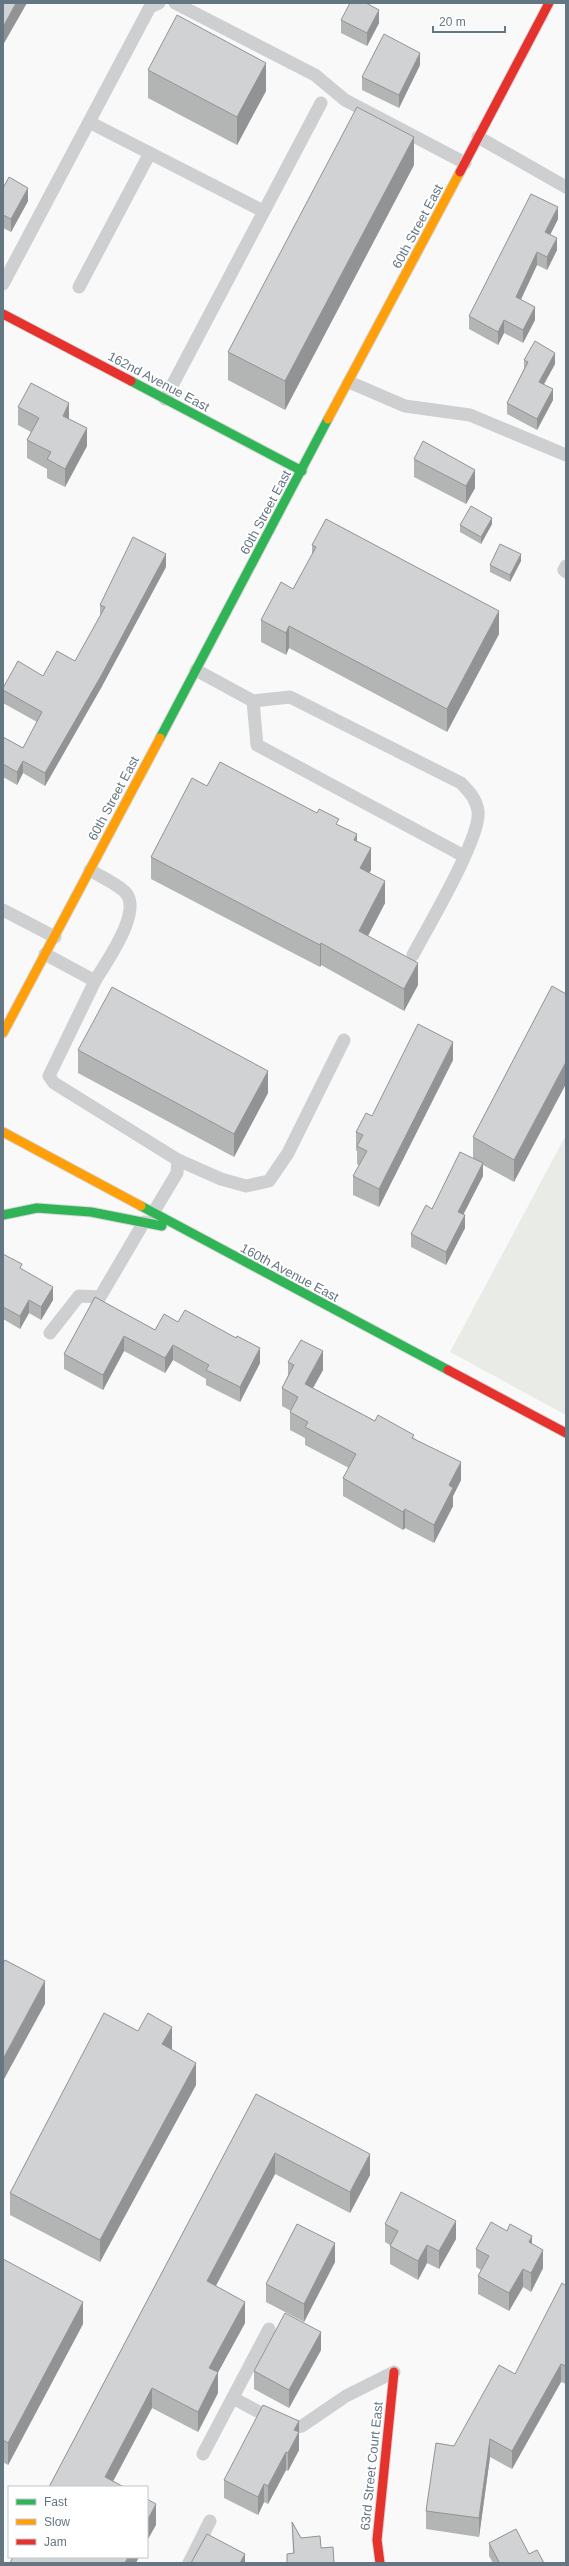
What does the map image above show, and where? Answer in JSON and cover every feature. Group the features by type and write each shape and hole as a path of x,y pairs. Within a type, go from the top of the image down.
{"street":[{"name":"60th Street East","path":"3,1033 549,3"},
{"name":"162nd Avenue East","path":"3,314 302,471"},
{"name":"160th Avenue East","path":"3,1132 148,1218 186,1231 566,1433"},
{"path":"3,1215 37,1208 148,1218"},
{"name":"63rd Street Court East","path":"380,2563 377,2540 394,2372"}],"lane":[{"path":"3,284 150,7 159,3"},
{"path":"174,3 315,76 345,100 465,163"},
{"path":"165,399 263,211 321,104"},
{"path":"89,122 263,211"},
{"path":"478,137 566,187"},
{"path":"79,287 150,153"},
{"path":"349,382 405,406 470,415 566,455"},
{"path":"566,566 564,570 566,572"},
{"path":"196,670 253,701 290,697 461,784 474,798 478,813 475,835 413,955"},
{"path":"253,701 257,745 464,856"},
{"path":"90,870 124,891 132,905 130,917 95,981 49,1076 54,1083 178,1160 221,1179 246,1186 269,1181 288,1153 344,1040"},
{"path":"3,910 54,937"},
{"path":"45,954 95,981"},
{"path":"50,1333 79,1296 100,1297 177,1173 178,1160"},
{"path":"203,2454 269,2329"},
{"path":"233,2398 289,2428 302,2426 346,2396 394,2372"},
{"path":"189,2563 210,2521"}],"shaded area":[{"path":"566,1135 566,1415 450,1352"}],"building":[{"path":"3,3 16,3 3,27"},
{"path":"350,3 366,3 379,10 367,33 341,20"},
{"path":"177,15 266,63 237,117 148,70"},
{"path":"384,34 420,53 399,95 362,77"},
{"path":"357,107 414,137 285,381 228,352"},
{"path":"9,177 28,188 11,219 3,215 3,188"},
{"path":"531,194 558,207 545,232 557,238 547,257 537,252 516,297 535,307 523,330 504,320 498,332 469,316"},
{"path":"535,341 555,353 539,382 553,389 537,419 507,403 528,362 524,360"},
{"path":"31,383 69,403 63,416 87,428 65,469 47,459 51,452 27,440 39,418 18,407"},
{"path":"423,441 475,470 466,486 414,459"},
{"path":"471,506 492,518 481,537 460,525"},
{"path":"326,519 499,611 447,709 289,626 286,633 261,620 281,582 293,589 316,547 312,545"},
{"path":"133,537 166,554 101,676 45,773 23,761 17,772 3,764 3,737 23,748 42,712 3,690 3,688 18,661 43,676 57,651 75,661 105,607 100,605"},
{"path":"500,544 521,554 510,575 490,565"},
{"path":"220,762 317,813 319,809 339,819 336,824 357,834 354,840 371,848 360,868 385,881 359,931 418,963 404,989 321,943 320,945 151,857 192,778 207,786"},
{"path":"552,986 566,994 566,1062 514,1160 473,1137"},
{"path":"112,987 268,1071 234,1134 78,1050"},
{"path":"418,1024 453,1042 379,1189 353,1176 367,1151 357,1146 363,1135 356,1132 366,1113 372,1116"},
{"path":"460,1152 483,1163 458,1212 465,1215 446,1252 411,1234 426,1205 432,1209"},
{"path":"3,1254 22,1264 20,1268 53,1287 41,1307 29,1300 20,1316 3,1307"},
{"path":"95,1297 155,1330 164,1314 178,1322 185,1310 236,1338 237,1336 260,1348 240,1387 206,1370 209,1365 173,1345 165,1358 124,1336 103,1375 64,1354"},
{"path":"301,1340 323,1351 305,1384 375,1421 378,1415 414,1435 412,1438 461,1462 449,1485 453,1488 434,1525 405,1509 403,1512 343,1478 356,1454 305,1427 308,1422 290,1412 298,1397 282,1388 294,1365 288,1362"},
{"path":"5,1960 45,1981 3,2059 3,1964"},
{"path":"104,2013 138,2031 148,2013 172,2027 162,2044 196,2063 100,2240 10,2193"},
{"path":"256,2094 370,2154 350,2192 275,2153 207,2281 245,2302 209,2368 218,2372 198,2412 152,2388 105,2477 122,2486 50,2486"},
{"path":"401,2192 456,2221 439,2251 427,2245 418,2261 390,2246 398,2231 385,2224"},
{"path":"491,2222 507,2231 510,2224 532,2236 529,2242 543,2250 531,2273 523,2269 509,2293 478,2276 489,2256 476,2249"},
{"path":"297,2224 335,2243 304,2304 266,2284"},
{"path":"3,2259 83,2302 8,2443 3,2440"},
{"path":"562,2283 566,2286 566,2366 561,2364 512,2451 490,2439 479,2518 426,2511 436,2443 454,2446 499,2365 515,2374"},
{"path":"285,2313 321,2332 289,2390 254,2371"},
{"path":"263,2405 299,2421 294,2430 299,2432 288,2453 286,2452 268,2486 264,2484 258,2497 224,2480"},
{"path":"148,2500 156,2504 148,2519"},
{"path":"292,2522 301,2538 320,2536 321,2548 333,2547 334,2563 287,2563 287,2554 294,2553"},
{"path":"516,2529 529,2554 537,2550 544,2563 498,2563 499,2562 489,2543"},
{"path":"207,2534 245,2554 240,2563 191,2563"},
{"path":"12,2558 128,2558 125,2563 10,2563"}],"traffic: fast":[{"path":"131,381 302,471"},
{"path":"160,738 328,419"},
{"path":"141,1206 448,1370"},
{"path":"3,1215 37,1208 91,1212 162,1226"}],"traffic: slow":[{"path":"328,419 460,172"},
{"path":"3,1033 160,738"},
{"path":"3,1132 141,1206"}],"traffic: jam":[{"path":"460,172 549,3"},
{"path":"3,314 131,381"},
{"path":"448,1370 566,1433"},
{"path":"380,2563 377,2540 394,2372"}]}
